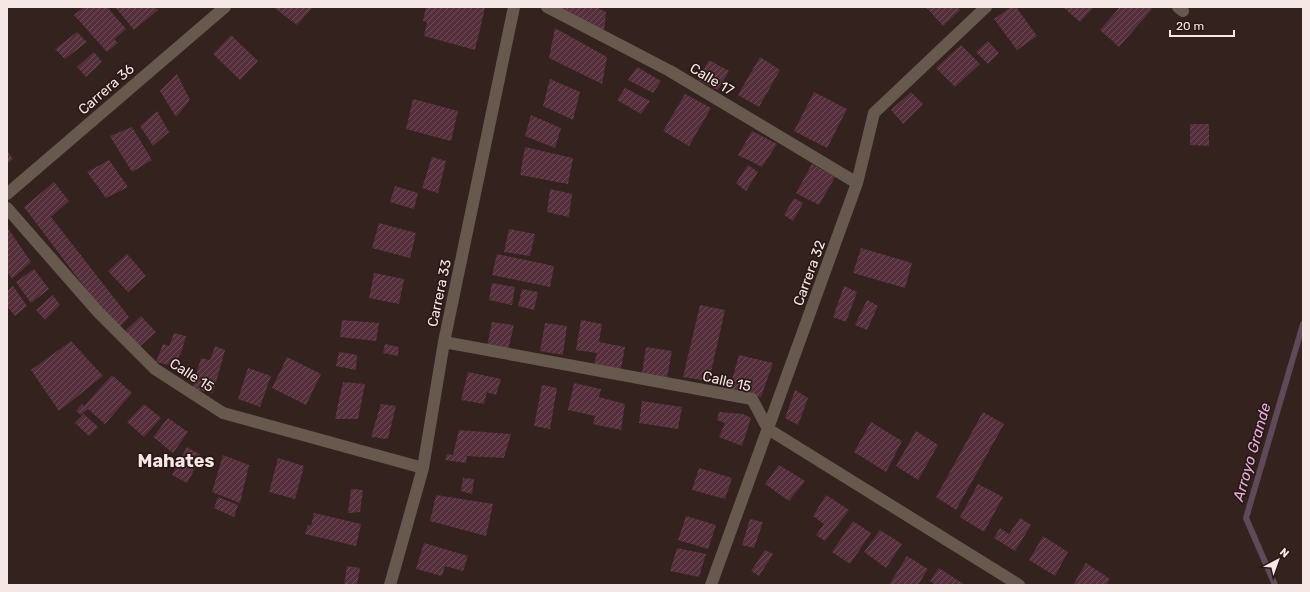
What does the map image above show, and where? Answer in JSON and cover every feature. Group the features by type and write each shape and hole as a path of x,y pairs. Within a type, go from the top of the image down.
{"street":[{"name":"Carrera 36","path":"7,194 225,7"},
{"name":"Carrera 33","path":"390,585 423,468 444,342 514,7"},
{"name":"Calle 17","path":"547,7 670,71 858,184"},
{"name":"Carrera 32","path":"711,585 858,184 874,113 986,7"},
{"name":"Calle 15","path":"7,208 99,313 155,369 223,413 423,468"},
{"name":"Calle 15","path":"444,342 752,399 768,429 1019,585"}],"building":[{"path":"84,7 107,7 126,29 114,39 118,43 107,52 74,15"},
{"path":"115,7 155,7 158,10 134,30"},
{"path":"273,7 313,7 297,25"},
{"path":"426,7 485,8 475,50 424,36 427,22 423,21"},
{"path":"559,7 596,7 606,12 604,31"},
{"path":"926,7 957,7 960,10 943,26"},
{"path":"1011,7 1016,7 1037,36 1017,50 994,19"},
{"path":"1063,7 1094,7 1080,22"},
{"path":"1120,7 1150,7 1152,9 1119,47 1100,30"},
{"path":"555,28 607,57 602,84 549,58"},
{"path":"77,32 87,42 65,59 55,49"},
{"path":"231,35 258,61 240,80 213,54"},
{"path":"988,41 999,53 988,64 976,52"},
{"path":"961,45 980,64 955,87 936,68"},
{"path":"94,52 102,62 86,77 77,67"},
{"path":"760,57 780,70 759,107 738,95"},
{"path":"709,60 729,71 718,90 698,80"},
{"path":"637,67 661,81 653,93 628,80"},
{"path":"177,74 190,100 176,117 160,91"},
{"path":"550,79 580,92 573,120 543,106"},
{"path":"625,88 650,101 641,114 617,100"},
{"path":"814,92 847,109 827,148 794,131"},
{"path":"911,92 923,104 903,124 891,110"},
{"path":"685,94 711,108 689,146 663,131"},
{"path":"413,99 458,111 451,141 406,129"},
{"path":"157,111 169,132 153,146 140,126"},
{"path":"531,115 561,128 555,148 525,136"},
{"path":"1190,124 1209,124 1209,146 1190,145"},
{"path":"132,127 152,160 132,172 110,136"},
{"path":"752,131 777,144 762,167 738,155"},
{"path":"525,147 573,158 568,184 520,175"},
{"path":"7,151 13,159 7,164"},
{"path":"432,157 446,161 438,193 422,188"},
{"path":"109,160 128,187 106,198 87,172"},
{"path":"812,164 835,177 819,205 796,193"},
{"path":"748,165 758,172 746,191 736,183"},
{"path":"54,182 69,201 51,217 129,317 117,330 24,207"},
{"path":"395,186 418,193 414,209 390,202"},
{"path":"550,189 572,194 569,217 547,212"},
{"path":"794,198 803,203 793,221 784,215"},
{"path":"379,223 416,233 410,258 372,248"},
{"path":"7,227 31,262 12,279 7,271"},
{"path":"509,229 535,234 530,256 504,252"},
{"path":"861,248 912,263 905,288 853,273"},
{"path":"127,254 146,276 128,292 108,271"},
{"path":"497,254 554,266 550,287 492,275"},
{"path":"34,269 49,289 31,303 16,282"},
{"path":"374,273 404,279 399,304 369,298"},
{"path":"492,283 515,287 512,305 489,300"},
{"path":"13,286 27,306 15,316 7,306 7,291"},
{"path":"844,286 857,292 846,322 833,317"},
{"path":"522,289 538,292 534,310 518,306"},
{"path":"53,295 60,305 45,320 36,310"},
{"path":"867,300 878,306 867,330 855,325"},
{"path":"700,305 725,310 709,381 683,377"},
{"path":"141,316 156,332 138,348 122,334"},
{"path":"342,320 379,323 376,341 340,337"},
{"path":"581,320 602,324 599,342 625,347 621,369 594,364 597,353 576,350"},
{"path":"492,322 514,325 508,350 487,346"},
{"path":"545,323 567,326 563,355 540,351"},
{"path":"174,333 186,336 182,350 174,366 156,362 163,344 169,346"},
{"path":"71,341 103,376 59,411 31,370"},
{"path":"385,344 399,347 398,356 383,353"},
{"path":"215,346 225,350 213,393 192,389 201,358 210,360"},
{"path":"646,347 672,351 667,378 642,373"},
{"path":"339,352 357,355 356,370 336,366"},
{"path":"739,355 773,363 761,397 729,390"},
{"path":"287,357 321,374 306,405 272,388"},
{"path":"248,368 271,376 260,407 238,399"},
{"path":"468,372 501,379 496,395 487,392 484,404 461,400"},
{"path":"112,375 132,393 105,424 88,409 81,415 76,411 82,404 84,406"},
{"path":"343,382 365,384 358,419 335,419"},
{"path":"574,383 601,389 599,397 625,404 621,430 593,424 595,416 568,410"},
{"path":"542,385 557,388 550,429 534,426"},
{"path":"795,390 808,398 798,425 785,418"},
{"path":"642,401 682,407 678,429 639,423"},
{"path":"144,404 161,418 144,437 127,422"},
{"path":"381,404 396,406 388,439 371,437"},
{"path":"719,412 743,414 751,418 742,446 719,437 725,423 717,420"},
{"path":"983,412 1004,424 956,510 936,497"},
{"path":"84,414 98,427 89,436 75,423"},
{"path":"168,418 188,432 173,453 153,437"},
{"path":"871,422 902,441 886,472 854,452"},
{"path":"459,430 511,434 504,458 467,456 466,463 445,460 447,454 453,455"},
{"path":"916,431 938,445 918,480 896,466"},
{"path":"187,447 202,456 187,483 172,475"},
{"path":"223,455 249,465 240,503 212,492"},
{"path":"278,458 304,466 295,499 269,492"},
{"path":"779,465 805,481 789,501 765,484"},
{"path":"699,468 732,478 725,499 692,490"},
{"path":"463,478 474,479 472,494 461,491"},
{"path":"978,484 1003,497 984,532 960,517"},
{"path":"351,489 363,490 360,512 348,513"},
{"path":"436,495 493,504 486,536 430,521"},
{"path":"826,495 849,510 825,541 816,535 824,524 813,516"},
{"path":"218,497 238,505 234,517 214,508"},
{"path":"314,513 361,524 356,546 305,534 308,525 311,526"},
{"path":"686,516 716,525 708,549 678,540"},
{"path":"1020,518 1031,525 1015,551 994,538 1000,528 1009,534"},
{"path":"750,519 763,522 754,548 742,545"},
{"path":"853,521 871,533 850,564 832,552"},
{"path":"880,530 902,544 886,568 864,552"},
{"path":"1043,536 1068,552 1055,576 1029,560"},
{"path":"424,543 468,556 463,571 445,566 442,576 416,569"},
{"path":"677,548 706,554 699,577 670,571"},
{"path":"765,550 773,554 759,576 751,571"},
{"path":"907,556 928,569 918,585 889,585"},
{"path":"1086,563 1110,579 1106,585 1073,585"},
{"path":"347,566 360,568 357,585 344,585"},
{"path":"939,568 965,585 936,585 930,581"}],"waterway":[{"name":"Arroyo Grande","path":"1275,585 1246,518 1303,324"}],"district":[{"name":"Mahates","path":"176,461"}]}
